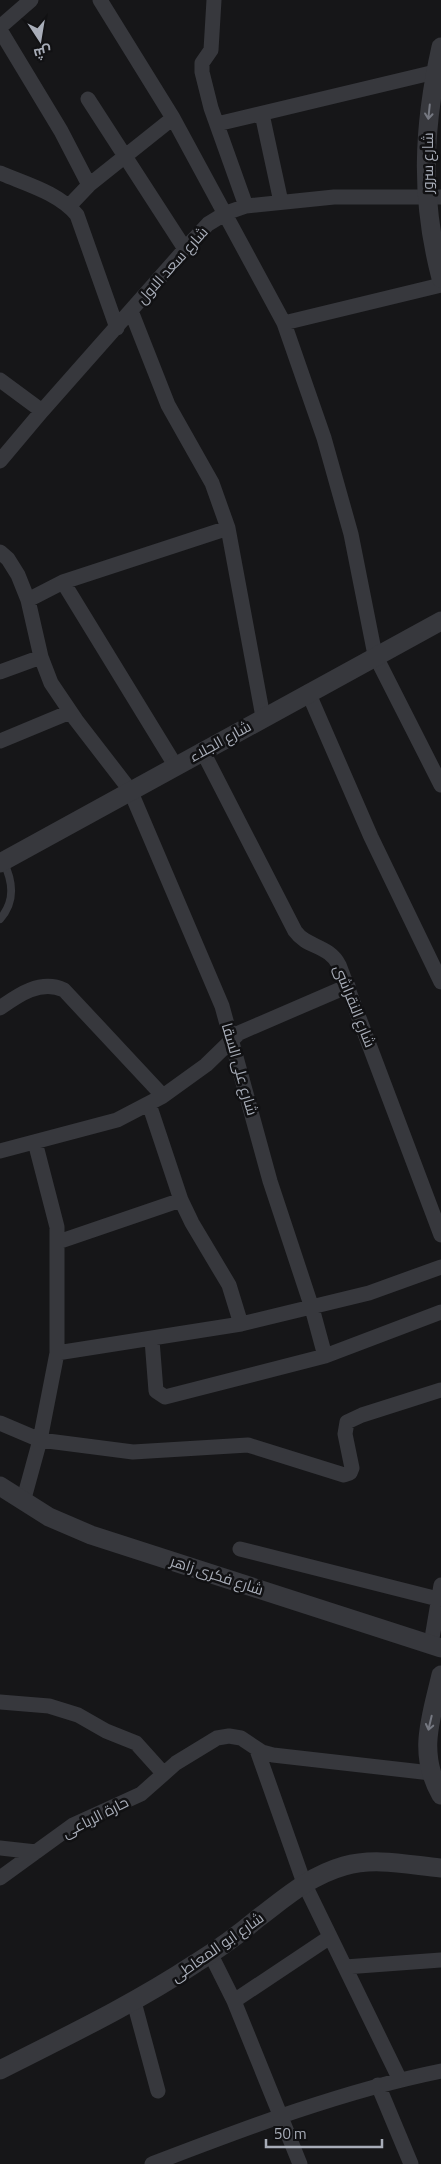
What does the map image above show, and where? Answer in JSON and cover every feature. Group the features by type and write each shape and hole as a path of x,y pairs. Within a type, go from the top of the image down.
{"street":[{"path":"31,0 0,28 61,131 89,185"},
{"path":"100,0 173,118 284,323 324,438 351,534 375,655 441,785"},
{"path":"214,0 211,50 201,67 217,124 246,206"},
{"name":"شارع سرور","path":"441,47 435,72 426,134 434,197 435,256 441,278"},
{"path":"217,124 435,72"},
{"path":"88,99 185,249"},
{"path":"262,114 281,202"},
{"path":"69,206 89,185 173,118"},
{"path":"0,173 69,206 82,225 117,328"},
{"name":"شارع سعد الاول","path":"0,462 42,411 185,249 208,224 226,213 246,206 334,197 434,197"},
{"path":"284,323 441,285"},
{"path":"131,311 168,405 212,483 228,528 263,717"},
{"path":"0,380 42,411"},
{"path":"28,600 63,582 228,528"},
{"name":"شارع على السقا","path":"0,552 8,559 18,575 28,600 41,657 51,683 70,712 130,790 222,1006 270,1181 312,1308 325,1356"},
{"path":"63,582 175,765"},
{"name":"شارع الجلاء","path":"1,861 375,655 441,621"},
{"path":"0,672 41,657"},
{"path":"308,692 371,837 441,982"},
{"path":"0,741 70,712"},
{"name":"شارع النقراشى","path":"202,750 295,931 306,943 328,950 334,956 348,986 441,1235"},
{"path":"0,1008 29,990 47,985 64,990 156,1100 181,1200 192,1223 230,1285 241,1324"},
{"path":"0,1151 117,1120 156,1100 206,1064 232,1038 254,1026 348,986"},
{"path":"23,1502 40,1440 56,1353 57,1227 35,1142"},
{"path":"58,1242 181,1200"},
{"path":"56,1353 152,1340 241,1324 369,1293 441,1268"},
{"path":"152,1340 156,1391 166,1397 325,1356 441,1312"},
{"path":"0,1423 40,1440 146,1453 248,1445 344,1475 350,1473 352,1468 345,1434 347,1422 362,1415 441,1390"},
{"name":"شارع فكرى زاهر","path":"1,1490 49,1517 91,1535 436,1646"},
{"path":"240,1549 440,1592 436,1646"},
{"path":"441,1675 428,1732 427,1753 431,1773 441,1794"},
{"path":"0,1702 49,1706 78,1714 106,1731 136,1743 163,1773"},
{"name":"حارة الرباعى","path":"0,1878 78,1823 142,1794 163,1773 189,1753 223,1736 241,1738 257,1750 278,1756 431,1773"},
{"path":"257,1750 304,1883 400,2080"},
{"path":"0,1848 36,1852"},
{"name":"شارع ابو المعاطى","path":"0,2070 134,2002 210,1953 304,1883 334,1869 368,1862 441,1868"},
{"path":"234,2001 330,1937"},
{"path":"210,1953 234,2001 300,2164"},
{"path":"345,1966 441,1960"},
{"path":"134,2002 158,2091"},
{"path":"152,2164 188,2158 281,2116 378,2085 441,2071"},
{"path":"378,2085 411,2164"}],"lane":[{"path":"0,919 9,904 12,890 10,875 1,861"}]}
